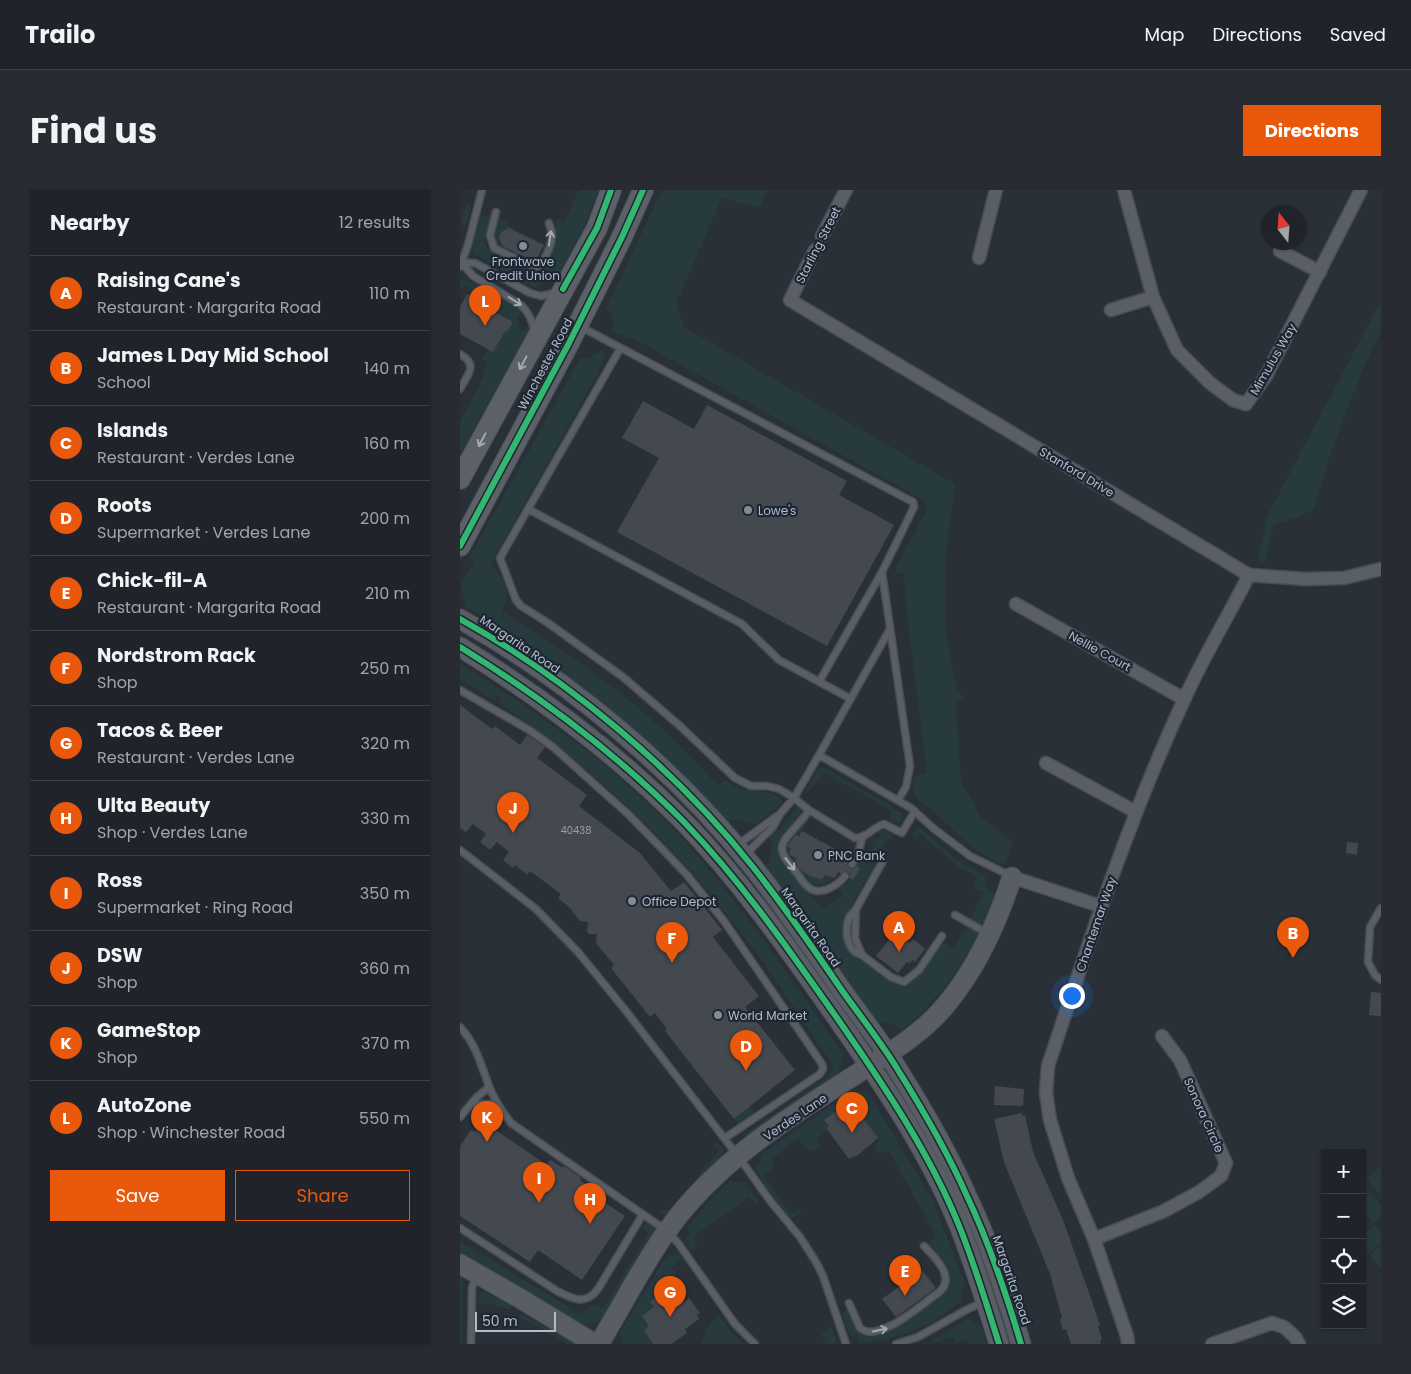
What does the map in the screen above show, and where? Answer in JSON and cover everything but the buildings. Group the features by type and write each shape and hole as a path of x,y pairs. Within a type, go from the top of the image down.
{"main road":[{"name":"Winchester Road","path":"460,479 597,228 611,190"},
{"name":"Winchester Road","path":"460,546 578,326 644,190"},
{"name":"Margarita Road","path":"460,619 489,635 531,663 598,714 682,789 728,837 772,892 888,1054 930,1124 966,1192 983,1232 1021,1344"},
{"path":"460,647 509,677 566,718 641,780 685,823 764,915 870,1066 923,1154 942,1189 960,1229 999,1344"},
{"path":"641,780 679,804 729,859 739,860 744,856"},
{"name":"Verdes Lane","path":"599,1344 667,1231 707,1184 738,1156 791,1118 915,1035 944,1007 969,974 990,935 1000,914 1012,877"},
{"path":"460,1264 595,1344"}],"street":[{"name":"Starling Street","path":"822,236 846,190"},
{"path":"979,258 996,190"},
{"name":"Mimulus Way","path":"1124,190 1153,297 1177,350 1210,383 1233,400 1246,404 1266,376 1361,190"},
{"name":"Starling Street","path":"790,300 815,250"},
{"path":"1280,251 1320,272"},
{"path":"1111,310 1153,297"},
{"name":"Stanford Drive","path":"790,300 1249,576 1306,580 1344,578 1381,569"},
{"name":"Chantemar Way","path":"1128,1344 1127,1336 1094,1240 1068,1178 1050,1120 1046,1092 1048,1066 1100,906 1136,812 1184,699 1249,576"},
{"name":"Nellie Court","path":"1016,604 1184,699"},
{"path":"1046,763 1136,812"},
{"path":"1012,877 1100,906"},
{"name":"Sonora Circle","path":"1094,1240 1164,1211 1199,1192 1221,1176 1226,1163 1180,1060 1162,1036"},
{"path":"1212,1344 1272,1324 1284,1327 1295,1337 1299,1344"}],"lane":[{"path":"461,264 482,190"},
{"path":"496,212 490,235 494,248 535,268 540,265 551,241 552,234 549,223"},
{"name":"Starling Street","path":"815,250 822,236"},
{"path":"461,264 476,264 530,293 541,296 555,294 563,289"},
{"path":"461,264 473,276 527,310 533,322 535,341"},
{"path":"578,326 913,502 914,507 882,572 819,682"},
{"path":"620,349 500,558 516,600 521,606 623,677 680,726 735,778 751,786 768,786 779,789 855,838 862,838"},
{"path":"460,354 469,359 471,368 460,389"},
{"path":"528,509 742,624 779,660 850,699"},
{"path":"882,572 910,766 906,787 898,800"},
{"path":"744,856 772,827 794,798 890,628"},
{"path":"460,690 529,730 553,747 629,815 687,875 746,951 822,1064 823,1069 820,1074 725,1138"},
{"path":"819,755 898,800 970,856 1012,877"},
{"path":"809,810 795,829 786,836 782,848 784,856 808,887 815,891 839,884 845,876"},
{"path":"852,864 859,850 862,838 877,826 884,824 902,833 915,812"},
{"path":"728,837 742,841 780,814"},
{"path":"460,850 536,909 578,952 725,1138 770,1202 800,1237 816,1262 826,1284 846,1344"},
{"path":"883,861 856,909 855,938 862,955 891,977 904,982 919,970 942,936"},
{"path":"1381,908 1370,927 1368,962 1375,975 1381,980"},
{"path":"956,915 990,935"},
{"path":"460,1027 473,1045 489,1087 511,1123 667,1231 678,1243 735,1324 755,1344"},
{"path":"460,1117 489,1087"},
{"path":"471,1104 498,1104"},
{"path":"460,1228 557,1292 570,1298 582,1300 593,1295 598,1288 643,1214"},
{"path":"849,1303 863,1331 879,1332 890,1328 944,1289 946,1284 945,1272 932,1253 924,1246"},
{"path":"471,1344 472,1288 477,1274"},
{"path":"896,1344 918,1337 985,1301"}],"green space":[{"path":"581,190 599,190 584,227 555,281 552,280 537,285 535,288 475,254 473,250 476,231 483,215 489,216 485,241 489,250 528,272 533,273 541,270 555,241 556,220 565,221 577,193"},
{"path":"662,190 768,190 759,208 722,198 676,303 684,327 955,484 946,552 945,627 957,692 964,698 956,704 961,782 981,817 1013,842 1005,865 984,854 964,840 916,798 913,791 913,779 917,775 927,773 903,573 896,573 896,567 926,511 925,501 636,340 612,332 614,328 611,311 606,309"},
{"path":"466,204 471,207 465,228 461,222"},
{"path":"499,219 508,221 507,225 516,228 515,230 506,229 501,232 499,237 502,247 494,243 493,239"},
{"path":"460,279 475,283 519,308 521,311 517,318 520,330 523,332 528,327 528,331 460,454 460,422 485,374 482,372 488,363 482,359 488,349 493,352 505,331 507,332 513,322 476,302 477,300 468,295 471,288 464,285 460,291"},
{"path":"1381,301 1381,331 1363,369 1331,452 1314,509 1273,525 1265,563 1258,561 1266,518"},
{"path":"601,350 605,356 596,377 490,564 499,574 505,586 506,598 502,611 618,691 670,736 717,785 727,780 741,789 768,792 780,798 782,802 754,825 751,822 732,819 728,823 552,669 536,650 464,606 465,602 461,584 471,567 475,564 469,558 581,357 584,359 599,353"},
{"path":"460,664 524,705 586,750 643,799 670,826 716,878 791,978 844,1056 839,1069 841,1071 747,1139 743,1135 828,1076 833,1066 743,935 678,857 593,775 499,703 502,698 497,695 494,700 460,679"},
{"path":"822,767 901,813 903,818 899,822 893,821 889,817 893,811 825,773 805,795 817,770"},
{"path":"797,807 801,809 801,814 782,838 780,849 783,858 795,877 823,909 843,894 838,888 850,879 853,880 859,868 855,865 859,857 865,860 874,845 871,842 873,838 876,840 880,835 876,832 878,830 885,831 893,836 891,839 888,839 851,906 843,929 845,944 857,959 868,962 896,984 904,987 910,983 921,973 943,943 952,949 972,917 983,892 973,886 977,877 959,867 920,834 916,838 913,835 914,830 920,828 955,859 987,877 985,880 989,892 996,893 978,936 962,962 934,999 901,1030 898,1026 881,1021 876,1024 765,866 769,863 772,844 768,838 782,826"},
{"path":"807,819 809,820 799,837 795,834 789,841 788,846 791,849 788,854 797,859 794,864 810,876 822,880 825,875 835,878 824,884 818,885 808,882 791,862 786,851 785,847 788,839"},
{"path":"854,1090 868,1092 932,1199 965,1283 961,1295 962,1300 940,1317 902,1335 860,1343 858,1335 850,1336 842,1313 849,1310 856,1328 860,1331 882,1332 894,1329 944,1292 949,1287 950,1281 947,1269 929,1242 935,1236 889,1151 880,1154 874,1146 880,1141 854,1106 844,1113 825,1120 829,1126 817,1141 821,1147 813,1151 803,1145 798,1139 771,1159 775,1167 764,1176 791,1214 800,1209 802,1210 790,1219 769,1192 755,1167 759,1164 762,1154"},
{"path":"749,1106 754,1112 738,1124 734,1119"},
{"path":"717,1143 724,1148 723,1155 671,1213 660,1214 659,1210 661,1209 669,1211 719,1151 714,1145"},
{"path":"1381,1168 1381,1196 1366,1178"},
{"path":"743,1179 759,1202 755,1204 749,1197 693,1237 697,1245 692,1250 684,1241 690,1235 686,1229 731,1180 740,1183"},
{"path":"1366,1188 1381,1205 1381,1217 1373,1223 1366,1215"},
{"path":"647,1223 654,1227 655,1231 652,1237 600,1323 597,1321 585,1326 460,1253 460,1241 580,1314 593,1305 603,1308 648,1233 643,1228"},
{"path":"1375,1225 1381,1232 1381,1243 1368,1254 1366,1251 1366,1233"},
{"path":"1381,1245 1381,1269 1369,1255"},
{"path":"677,1251 682,1258 671,1268 676,1274 671,1290 661,1293 650,1302 654,1307 642,1316 649,1326 644,1330 653,1344 623,1344 619,1334 666,1257 674,1255"},
{"path":"460,1275 463,1280 462,1344 460,1344"},
{"path":"483,1291 510,1305 510,1309 489,1304 478,1305 476,1302 478,1295"},
{"path":"521,1313 575,1344 567,1344 536,1325 519,1318"},
{"path":"719,1316 731,1332 745,1344 701,1344 710,1323"},
{"path":"969,1318 970,1321 981,1326 986,1344 968,1344 967,1340 955,1343 954,1337 932,1343 931,1341"},
{"path":"832,1327 837,1343 823,1344 826,1342 821,1334"}],"cycle path":[{"path":"563,289 597,228 611,190"},
{"path":"460,546 568,345 622,237 643,190"},
{"path":"460,619 501,643 541,670 618,729 690,795 765,882 885,1049 934,1131 959,1178 990,1249 1021,1344"},
{"path":"460,647 549,706 632,773 684,822 745,892 801,967 854,1043 920,1146 935,1173 960,1228 999,1344"}],"place":[{"name":"Frontwave Credit Union","path":"523,246"},
{"name":"AutoZone","path":"485,326"},
{"name":"Lowe's","path":"748,510"},
{"name":"DSW","path":"513,833"},
{"name":"PNC Bank","path":"818,855"},
{"name":"Office Depot","path":"632,901"},
{"name":"Raising Cane's","path":"899,952"},
{"name":"James L Day Mid School","path":"1293,958"},
{"name":"Nordstrom Rack","path":"672,963"},
{"name":"World Market","path":"718,1015"},
{"name":"Roots","path":"746,1071"},
{"name":"Islands","path":"852,1133"},
{"name":"GameStop","path":"487,1142"},
{"name":"Ross","path":"539,1203"},
{"name":"Ulta Beauty","path":"590,1224"},
{"name":"Chick-fil-A","path":"905,1296"},
{"name":"Tacos & Beer","path":"670,1317"}]}
